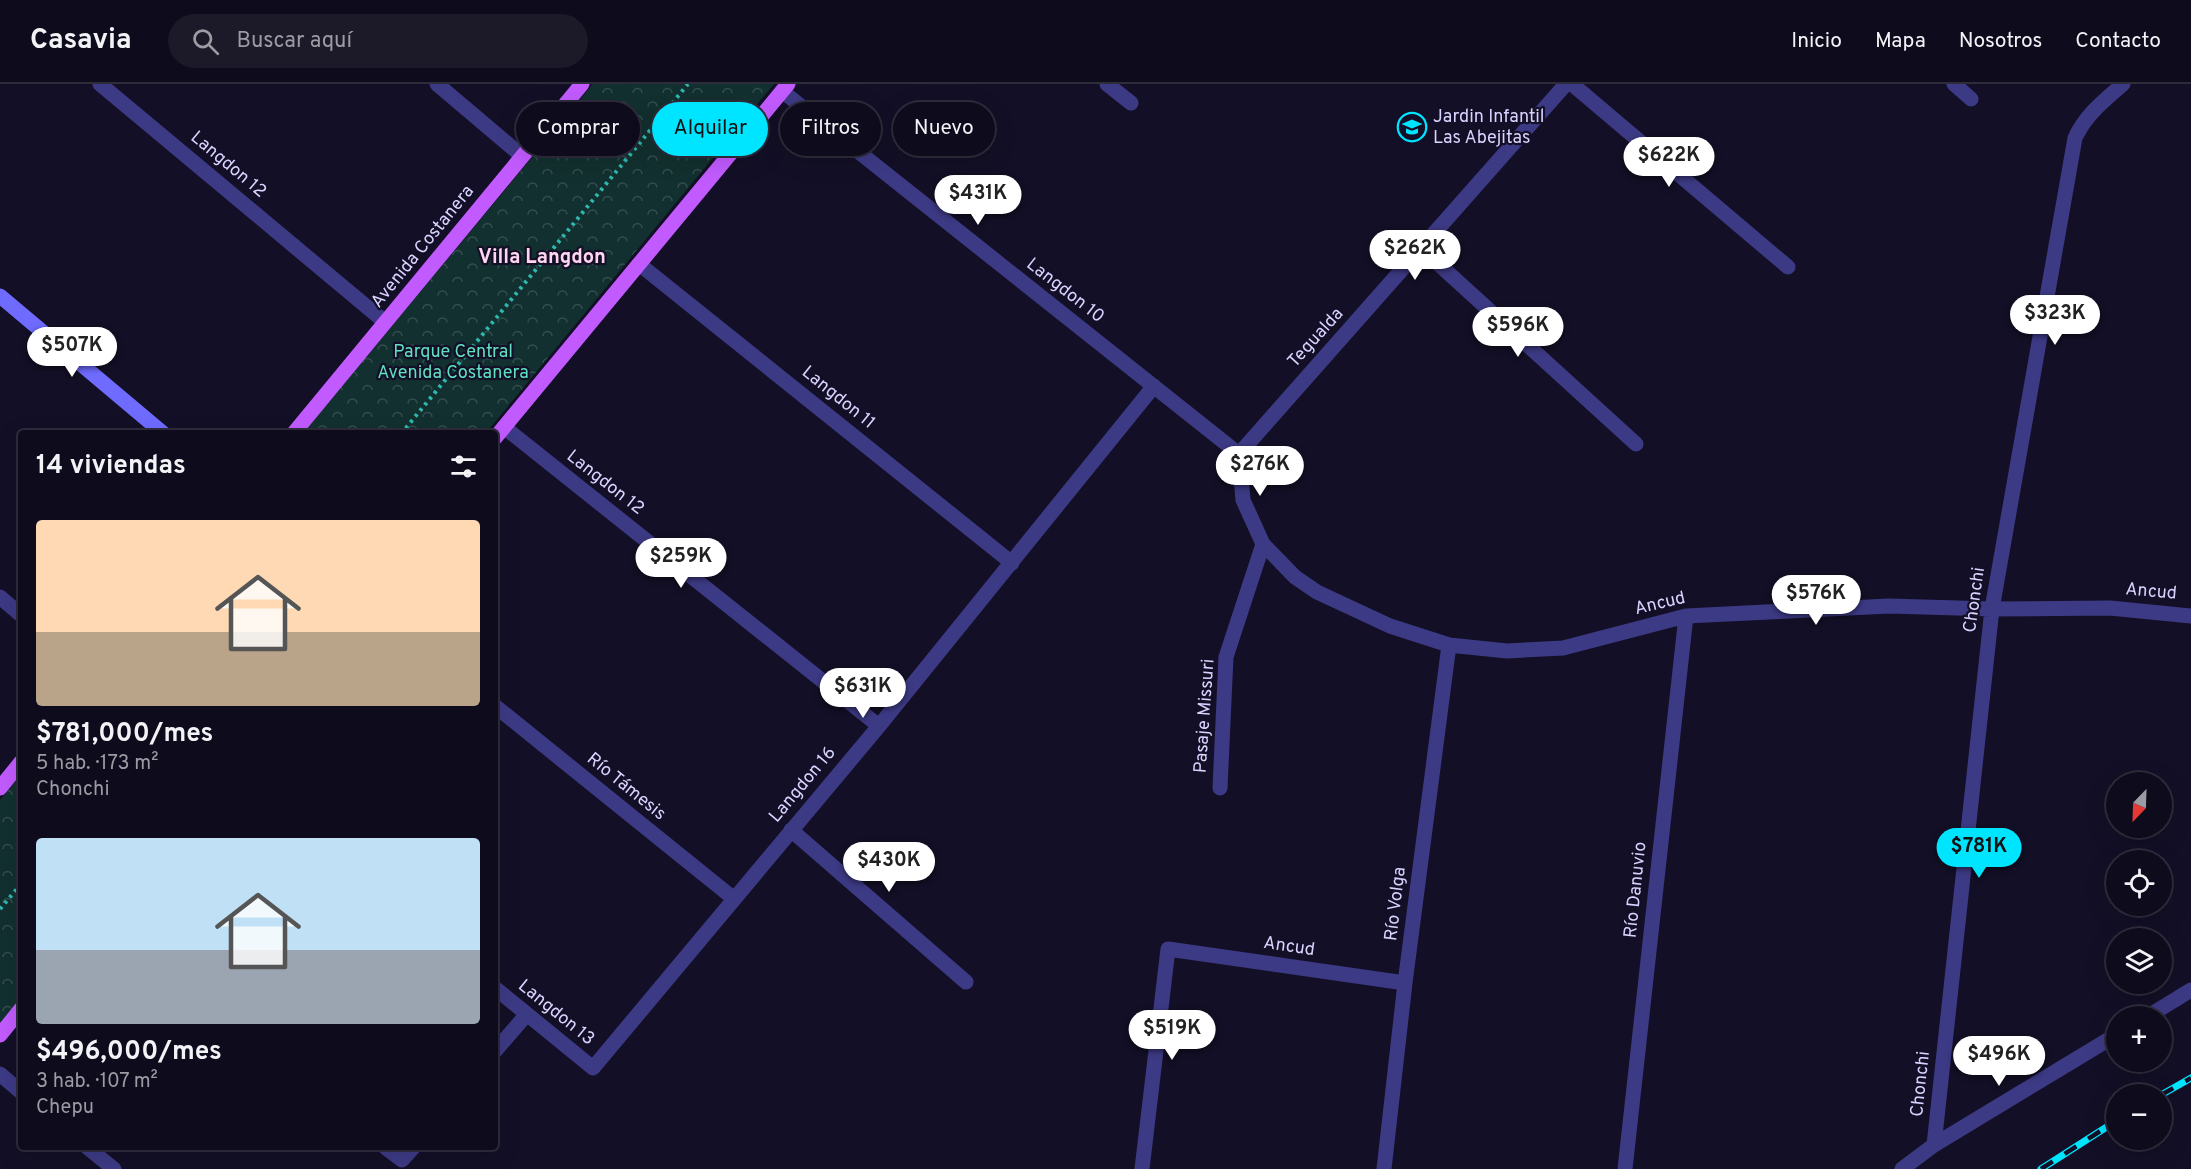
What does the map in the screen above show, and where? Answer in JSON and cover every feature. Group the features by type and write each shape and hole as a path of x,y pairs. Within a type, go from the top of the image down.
{"main road":[{"name":"Avenida Costanera","path":"567,102 582,84"},
{"path":"500,433 785,88"},
{"name":"Avenida Costanera","path":"296,430 522,156"},
{"path":"0,788 18,766"},
{"path":"0,1035 18,1013"}],"street":[{"name":"Langdon 12","path":"100,84 385,322"},
{"path":"437,84 516,151"},
{"path":"1107,84 1131,103"},
{"name":"Tegualda","path":"1239,454 1566,84"},
{"path":"1572,84 1788,267"},
{"path":"1954,84 1971,99"},
{"name":"Chonchi","path":"1934,1145 1992,609 2075,138 2087,117 2098,104 2123,84"},
{"name":"Langdon 10","path":"785,88 1239,454"},
{"path":"1422,249 1636,444"},
{"name":"Langdon 11","path":"639,264 1012,563"},
{"path":"0,296 159,430"},
{"name":"Langdon 16","path":"593,1068 879,726 1154,386"},
{"name":"Langdon 12","path":"500,433 879,726"},
{"name":"Ancud","path":"1239,454 1243,500 1263,544 1295,577 1317,592 1390,626 1449,645 1507,651 1563,648 1686,616 1889,606 1992,609 2110,608 2191,615"},
{"name":"Pasaje Missuri","path":"1220,788 1226,657 1263,544"},
{"path":"0,597 18,612"},
{"name":"Río Danuvio","path":"1625,1169 1686,616"},
{"name":"Río Volga","path":"1384,1169 1405,983 1449,645"},
{"name":"Río Támesis","path":"498,708 733,898"},
{"path":"791,830 966,982"},
{"name":"Ancud","path":"1142,1169 1168,949 1405,983"},
{"name":"Langdon 13","path":"498,990 593,1068"},
{"path":"2165,1006 2191,990"},
{"path":"498,1048 527,1014"},
{"path":"1902,1169 1934,1145 2106,1041"},
{"path":"0,1074 18,1089"},
{"path":"90,1150 114,1169"},
{"path":"389,1150 402,1160 411,1150"}],"path":[{"path":"404,430 688,84"},
{"path":"0,909 18,888"}],"green space":[{"name":"Parque Central Avenida Costanera","path":"593,84 774,84 759,102 652,102 652,156 715,156 488,430 305,430 533,156 640,156 640,102 578,102"},
{"path":"18,779 18,1004 0,1025 0,800"}],"railway":[{"path":"2172,1089 2191,1078"},
{"path":"2041,1169 2106,1127"}],"place":[{"name":"Jardin Infantil Las Abejitas","path":"1412,127"}],"district":[{"name":"Villa Langdon","path":"542,258"}]}
